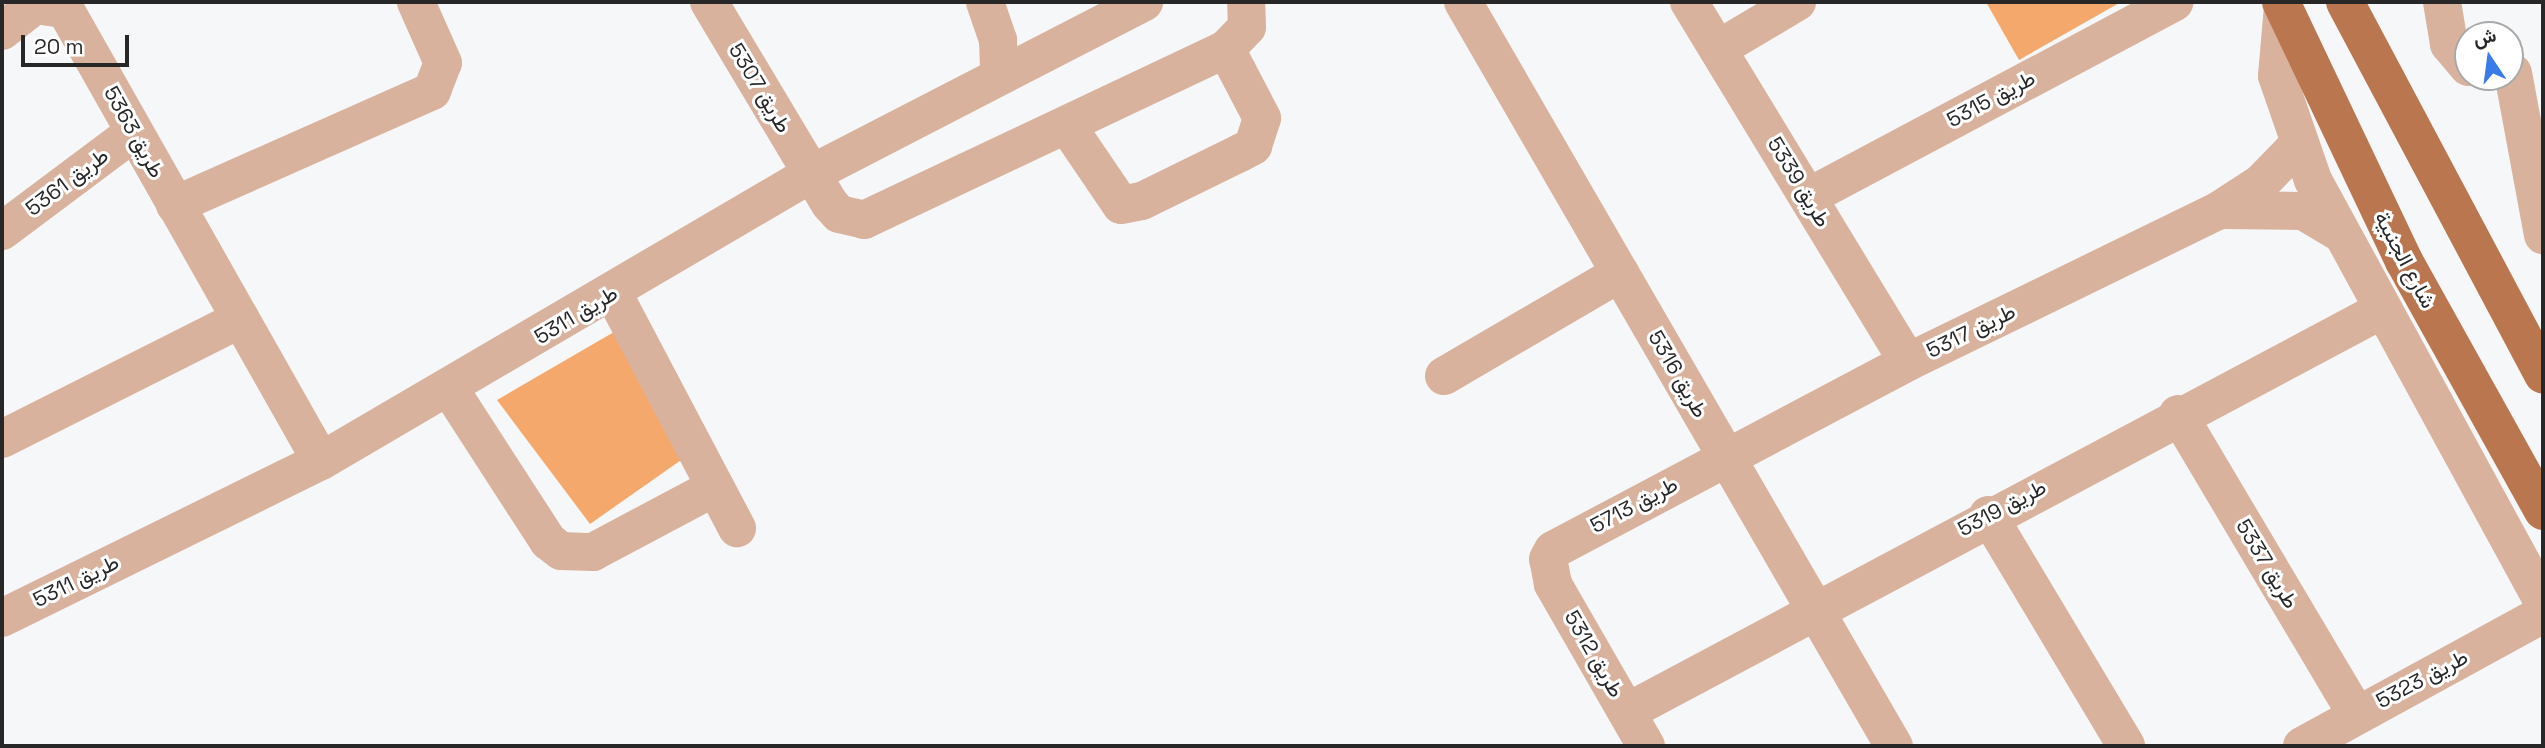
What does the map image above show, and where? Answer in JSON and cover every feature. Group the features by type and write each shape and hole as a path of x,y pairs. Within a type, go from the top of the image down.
{"main road":[{"path":"2345,2 2543,375"},
{"name":"شارع الجنبية","path":"2282,4 2404,261 2543,511"}],"street":[{"path":"176,205 432,91 443,63 416,2"},
{"name":"طريق 5307","path":"709,2 811,174 839,214 864,220 1068,127 1226,49"},
{"name":"طريق 5311","path":"2,618 321,461 451,391 811,174 999,72 1144,2"},
{"path":"1068,127 1121,205 1142,201 1253,146 1262,118 1226,49 1247,27 1246,2"},
{"name":"طريق 5316","path":"1463,2 1894,746"},
{"name":"طريق 5339","path":"1689,2 1908,362"},
{"path":"1718,49 1797,2"},
{"name":"طريق 5315","path":"1808,197 2174,2"},
{"path":"2442,2 2449,44 2454,50"},
{"path":"992,4 999,72"},
{"path":"2282,4 2277,76 2298,145 2380,311 2543,601"},
{"name":"طريق 5363","path":"2,31 36,5 65,9 321,461"},
{"path":"2524,88 2543,235"},
{"name":"طريق 5361","path":"2,230 133,133"},
{"name":"طريق 5317","path":"1726,456 1908,362 2218,211 2261,183 2298,145"},
{"name":"طريق 5317","path":"2218,211 2278,207 2302,211 2340,233"},
{"path":"1444,376 1620,273"},
{"path":"613,293 737,528"},
{"name":"طريق 5319","path":"1627,712 1988,515 2380,311"},
{"path":"2,439 241,319"},
{"path":"451,391 548,541 561,551 593,552 715,487"},
{"name":"طريق 5337","path":"2178,414 2356,714"},
{"name":"طريق 5713","path":"1548,559 1565,541 1726,456"},
{"path":"1988,515 2126,746"},
{"name":"طريق 5312","path":"1548,559 1553,584 1646,746"},
{"name":"طريق 5323","path":"2302,746 2356,714 2543,614"}],"building":[{"path":"1986,2 2121,2 2019,60"},
{"path":"614,332 684,458 590,524 497,400"}]}
